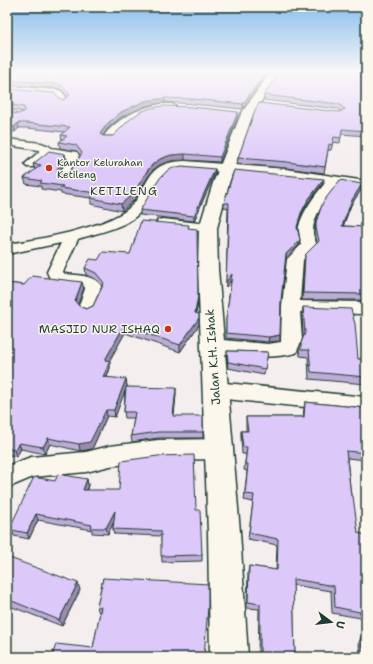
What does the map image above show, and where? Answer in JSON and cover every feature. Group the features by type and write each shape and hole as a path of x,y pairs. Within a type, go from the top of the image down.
{"street":[{"name":"Jalan K.H. Ishak","path":"229,657 224,532 207,261 208,228 226,168 254,103"},
{"path":"108,138 129,119 140,112 159,107 182,108"},
{"path":"7,142 41,146 46,151 74,155 75,159 65,175"},
{"path":"31,164 46,151"},
{"path":"7,249 72,235 120,219 132,213 160,172 164,169 178,166 288,172 366,185"},
{"path":"212,346 268,351 289,348 292,340 291,306 295,259 309,246 305,232 310,218 318,202 335,179"},
{"path":"120,219 208,228"},
{"path":"72,235 55,272 60,279 88,282 92,284 94,289 87,308"},
{"path":"291,306 361,308"},
{"path":"215,390 366,405"},
{"path":"7,477 30,467 86,462 110,456 158,450 219,449"}],"building":[{"path":"141,103 121,112 107,124 100,134 103,136 113,136 129,120 140,112 151,108 163,106 192,107 238,112 220,157 185,154 171,155 160,159 147,171 133,194 121,204 91,198 96,193 60,188 63,186 40,183 42,181 24,178 41,165 33,164 49,151 65,154 57,170 60,174 69,173 82,153 76,145 59,142 67,136 61,135 70,127 26,123 18,123 14,127 7,126 7,112 19,114 25,111 24,107 7,104"},
{"path":"259,103 339,112 345,109 339,104 331,103 366,103 366,131 342,129 341,138 334,137 332,145 329,144 325,167 238,158 255,110"},
{"path":"182,166 215,169 194,216 140,210 160,178 169,169"},
{"path":"234,170 324,179 308,200 301,213 297,227 300,240 286,254 281,301 280,335 269,337 226,333 226,320 232,274 226,282 229,203 224,203"},
{"path":"340,180 362,184 352,200 342,226 366,227 366,296 363,294 303,293 305,255 319,241 316,222 323,202"},
{"path":"141,221 189,225 188,228 197,229 198,296 195,313 199,314 199,318 180,345 124,326 105,360 110,361 103,377 126,379 114,410 106,410 90,442 79,444 48,438 43,447 19,443 14,450 7,448 7,283 24,285 32,276 82,282 75,301 79,306 86,309 93,306 104,283 96,273 85,268 90,259 98,260 103,252 130,254"},
{"path":"303,307 351,309 355,324 358,359 366,359 366,377 311,372 309,350 301,350 301,343 305,333"},
{"path":"227,351 268,352 265,369 228,362"},
{"path":"126,387 176,388 173,416 203,416 203,432 158,432 131,436 135,412 124,412"},
{"path":"305,402 366,408 366,453 346,451 351,496 353,496 358,533 366,535 366,585 362,584 364,613 335,607 334,586 293,579 295,657 260,657 260,604 248,602 249,566 277,570 278,539 249,533 254,495 245,494 248,464 245,464 247,447 243,447 241,431 248,431 246,417 304,417"},
{"path":"194,455 196,510 200,510 202,555 161,556 161,531 113,529 115,511 106,528 91,528 92,525 36,514 27,533 12,530 12,523 34,477 55,481 58,474 87,479 83,490 119,490 121,461 158,456"},
{"path":"7,557 78,583 59,620 7,599"},
{"path":"103,578 208,584 208,607 204,657 52,657 56,644 93,648 101,607 97,607"},
{"path":"362,635 366,636 366,657 364,657"}],"place":[{"name":"Kantor Kelurahan Ketileng","path":"49,168"},
{"name":"MASJID NUR ISHAQ","path":"168,329"}],"district":[{"name":"KETILENG","path":"124,191"}]}
